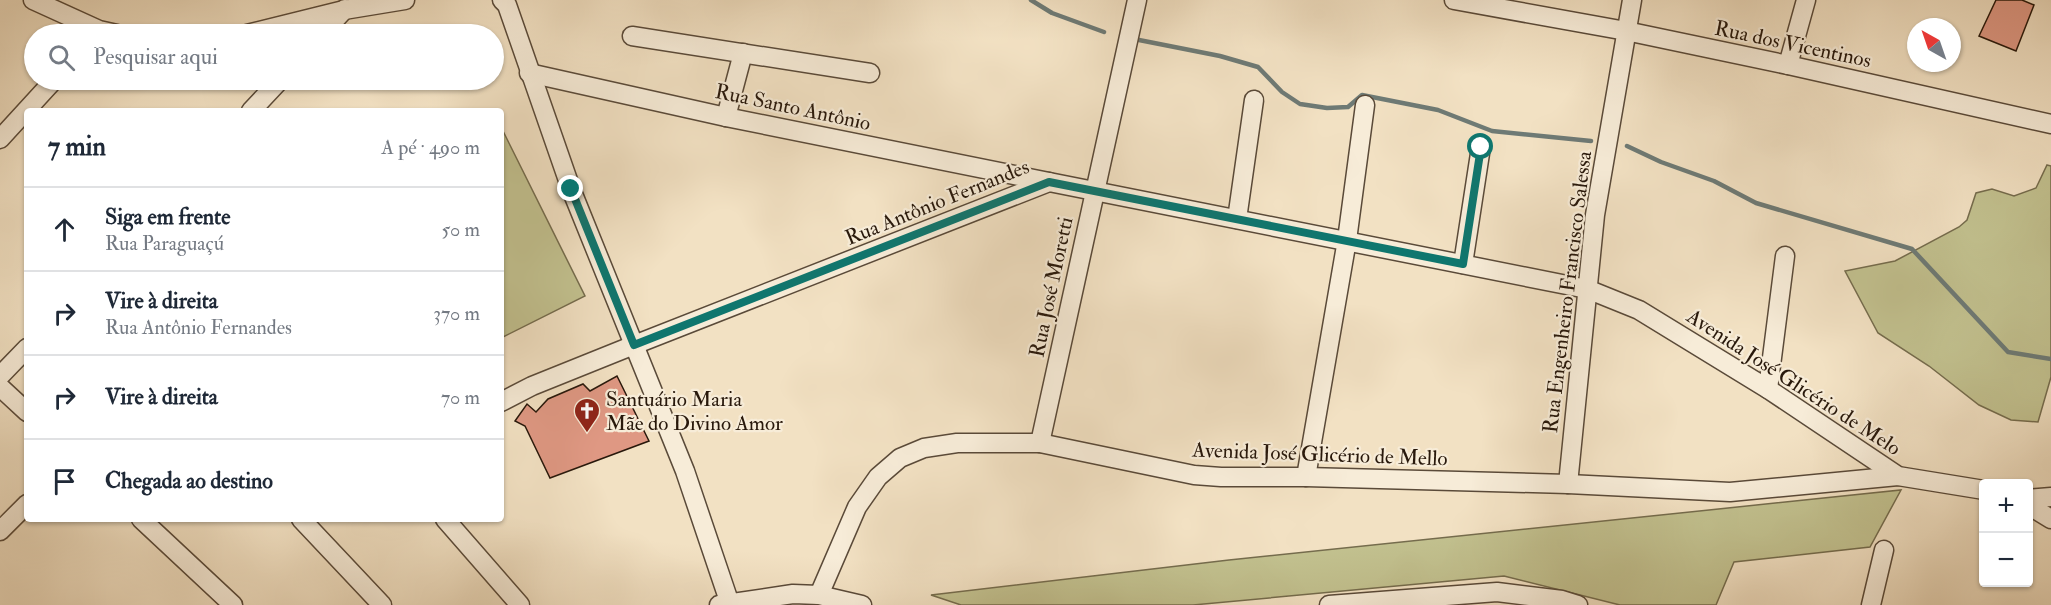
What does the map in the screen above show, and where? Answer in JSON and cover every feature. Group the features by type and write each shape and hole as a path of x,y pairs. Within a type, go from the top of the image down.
{"street":[{"path":"33,0 81,24"},
{"path":"282,24 349,5 405,0"},
{"path":"502,0 507,5 571,189 685,471 724,604 793,594 819,595 862,605"},
{"name":"Rua José Moretti","path":"1040,443 1137,0"},
{"name":"Rua dos Vicentinos","path":"1454,0 1482,3 1626,31 2051,124"},
{"name":"Rua Engenheiro Francisco Salessa","path":"1568,484 1595,214 1632,0"},
{"path":"1788,65 1806,0"},
{"path":"331,24 349,5"},
{"path":"632,36 870,73"},
{"path":"726,117 744,53"},
{"name":"Rua Santo Antônio","path":"529,73 726,117 1049,182"},
{"path":"28,108 45,90"},
{"path":"254,108 271,90"},
{"path":"1237,219 1254,100"},
{"path":"1306,477 1347,240 1365,105"},
{"path":"0,139 24,113"},
{"path":"1463,264 1481,147"},
{"name":"Rua Antônio Fernandes","path":"504,400 532,386 634,345 1049,182 1587,289"},
{"path":"1768,389 1785,256"},
{"name":"Avenida José Glicério de Melo","path":"1587,289 1639,310 1768,389 1898,476 1979,489"},
{"path":"0,376 24,351"},
{"path":"0,387 24,409"},
{"name":"Avenida José Glicério de Mello","path":"819,595 856,507 878,477 900,458 924,448 957,443 1040,443 1194,475 1568,484 1730,492 1898,476"},
{"path":"2033,499 2051,497"},
{"path":"0,531 24,507"},
{"path":"2033,508 2051,519"},
{"path":"144,522 232,605"},
{"path":"304,522 382,605"},
{"path":"448,522 520,605"},
{"path":"1871,605 1884,550"},
{"path":"1336,605 1497,592 1562,600 1578,605"}],"shaded area":[{"path":"504,133 585,296 504,336"},
{"path":"2047,165 2051,166 2051,377 2038,422 2011,420 1979,405 1929,366 1878,333 1845,271 1895,261 1959,227 1967,220 1976,193 1992,189 2014,196 2036,188"},
{"path":"1901,490 1870,547 1734,562 1716,605 1620,605 1504,576 1193,605 961,605 931,595 1229,560"}],"building":[{"path":"1996,0 2022,0 2034,5 2016,51 1979,36"},
{"name":"Santuário Maria Mãe do Divino Amor","path":"617,376 649,441 550,478 525,426 515,421 527,404 536,412 548,399 583,384 590,391"}],"waterway":[{"path":"1031,0 1052,13 1104,32"},
{"path":"1139,40 1220,56 1258,67 1282,92 1300,104 1327,108 1348,107 1362,95 1438,110 1492,131 1591,141"},
{"path":"1627,146 1661,162 1714,181 1756,203 1912,249 2008,352 2051,359"}],"place":[{"name":"Santuário Maria Mãe do Divino Amor","path":"587,434"}],"route":[{"path":"571,189 634,345 1049,182 1463,264 1481,147"}]}
